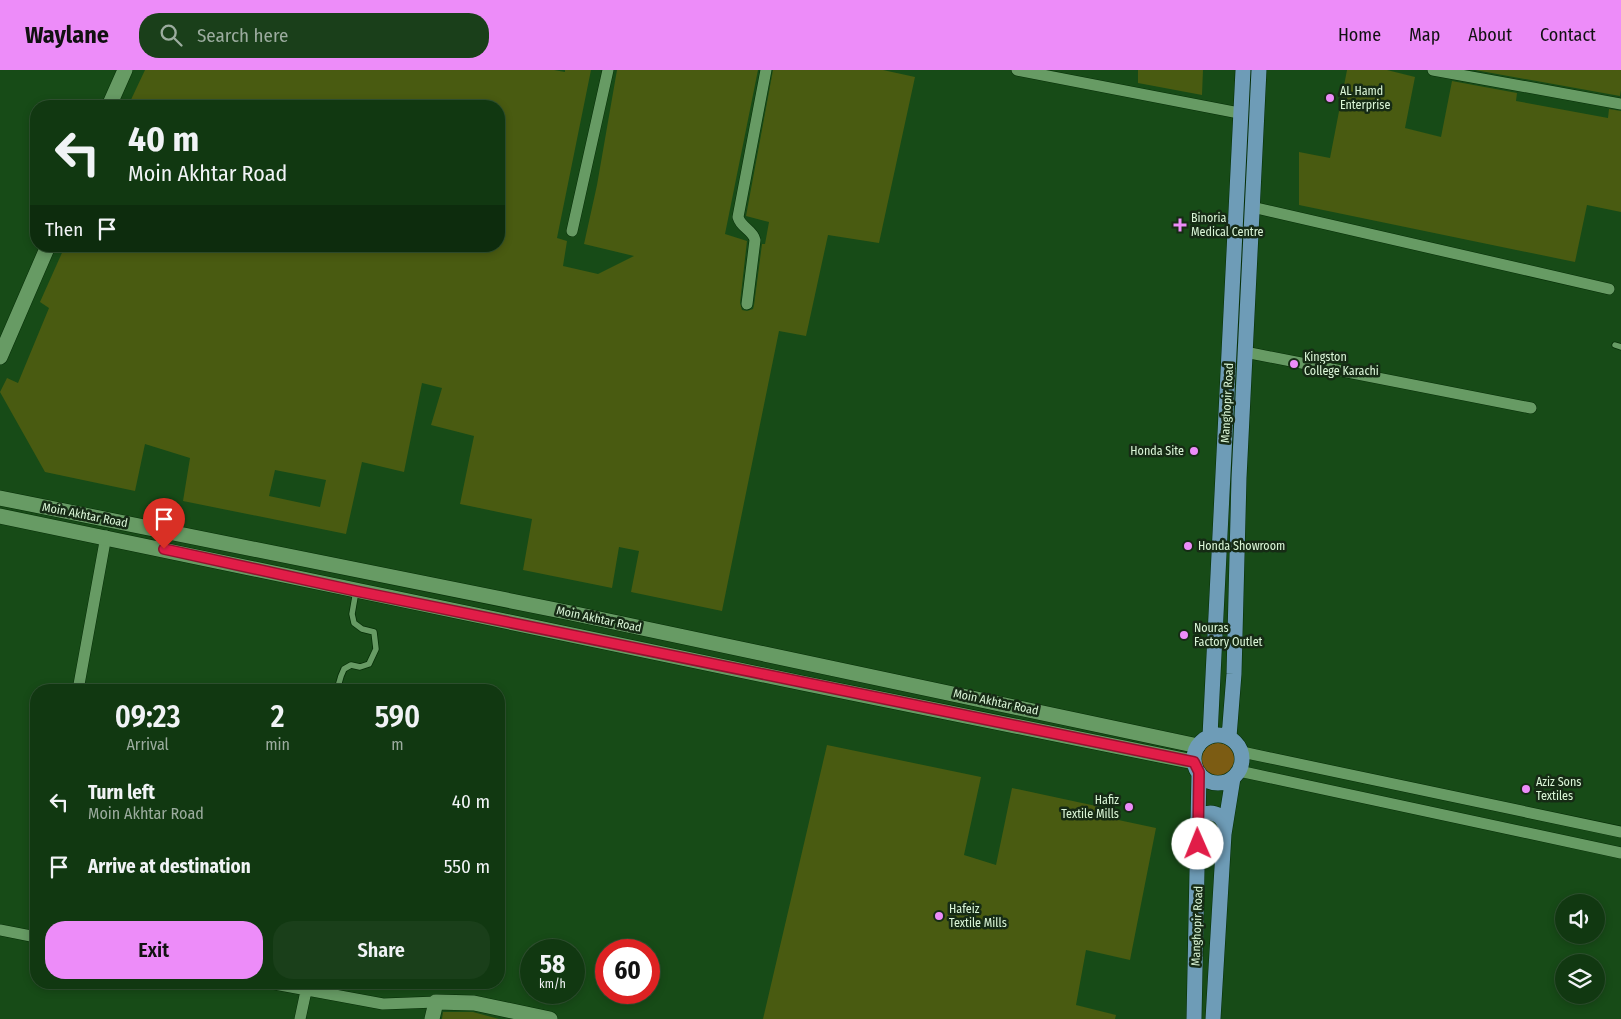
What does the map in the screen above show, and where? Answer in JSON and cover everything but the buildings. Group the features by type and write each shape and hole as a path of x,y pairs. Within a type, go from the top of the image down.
{"main road":[{"path":"112,100 124,70"},
{"name":"Manghopir Road","path":"1210,736 1239,112 1243,70"},
{"path":"1229,737 1234,674 1239,478 1259,70"},
{"path":"0,357 45,252"},
{"name":"Moin Akhtar Road","path":"0,498 806,662 1198,746"},
{"name":"Moin Akhtar Road","path":"0,516 106,536 356,591 570,633 1196,767"},
{"path":"802,683 806,662"},
{"path":"1220,735 1229,737 1238,745 1242,752 1242,762 1236,775 1214,782 1196,767 1198,746 1210,736 1220,735"},
{"name":"Manghopir Road","path":"1194,1019 1198,894 1196,767"},
{"name":"Manghopir Road","path":"1213,1019 1225,825 1236,775"},
{"path":"1198,821 1204,814 1212,813 1221,817 1225,825"},
{"path":"432,1019 436,1002 474,1003 550,1019"}],"street":[{"path":"572,231 608,70"},
{"path":"747,304 755,240 754,235 740,223 738,218 766,70"},
{"path":"1017,70 1239,112"},
{"path":"1433,70 1621,104"},
{"path":"1252,207 1609,289"},
{"path":"1245,352 1531,408"},
{"path":"79,684 106,536"},
{"path":"1242,752 1621,832"},
{"path":"1236,775 1621,853"},
{"path":"0,930 30,936"},
{"path":"297,989 383,1004 436,1002"},
{"path":"300,1019 306,991"}],"lane":[{"path":"339,684 344,669 351,665 360,667 369,664 376,649 374,632 362,629 354,623 352,614 356,591"}],"shaded area":[{"path":"1218,743 1225,744 1230,748 1234,753 1234,767 1230,772 1225,776 1218,777 1211,776 1206,772 1202,767 1201,760 1202,753 1206,748 1211,744"}],"place":[{"name":"AL Hamd Enterprise","path":"1330,98"},
{"name":"Binoria Medical Centre","path":"1180,225"},
{"name":"Kingston College Karachi","path":"1294,364"},
{"name":"Honda Site","path":"1194,451"},
{"name":"Honda Showroom","path":"1188,546"},
{"name":"Nouras Factory Outlet","path":"1184,635"},
{"name":"Aziz Sons Textiles","path":"1526,789"},
{"name":"Hafiz Textile Mills","path":"1129,807"},
{"name":"Hafeiz Textile Mills","path":"939,916"}],"route":[{"path":"164,549 356,591 570,633 802,683 1158,753 1194,762 1199,772 1197,804 1198,844"}]}
